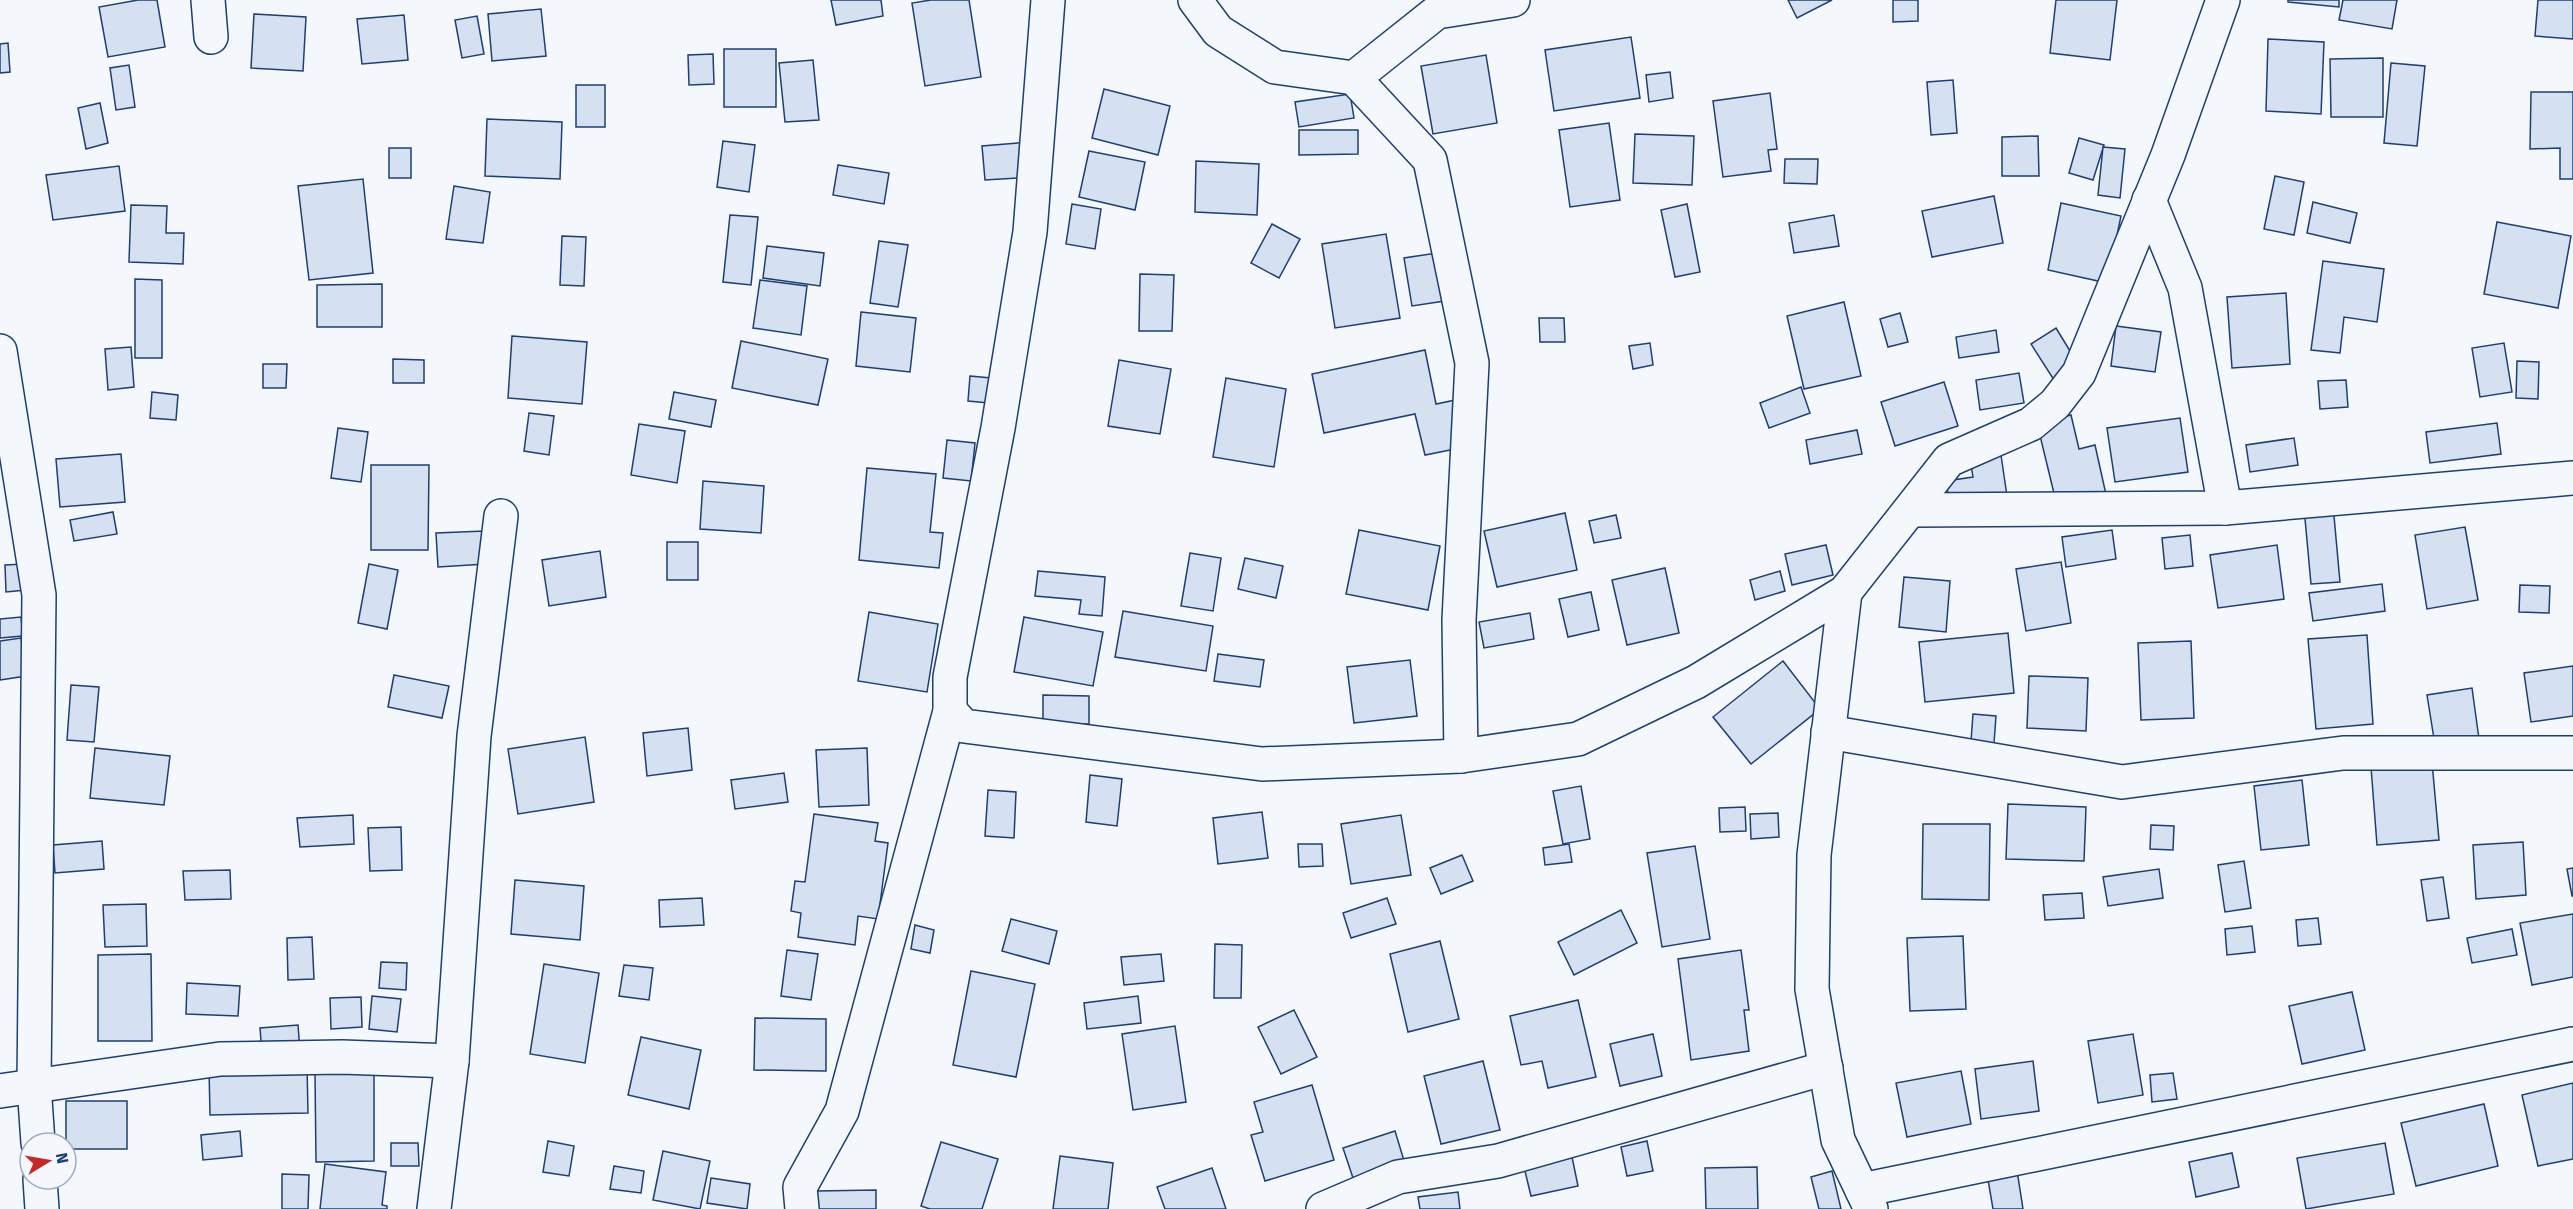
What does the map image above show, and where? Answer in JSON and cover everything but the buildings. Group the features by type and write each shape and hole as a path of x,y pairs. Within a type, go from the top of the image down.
{"street":[{"path":"208,0 211,37"},
{"path":"802,1209 800,1187 842,1111 950,711 950,677 998,428 1030,232 1048,0"},
{"path":"1195,0 1218,31 1275,67 1354,78 1430,160 1472,363 1459,620 1461,756"},
{"path":"1354,78 1437,12 1513,0"},
{"path":"950,711 964,726 1262,765 1461,756 1578,739 1696,682 1845,592 1912,510 1949,460 2031,424 2055,404 2079,373 2168,155 2223,0"},
{"path":"2149,200 2186,288 2225,508"},
{"path":"0,351 39,595 34,1085 37,1131"},
{"path":"1912,510 2225,508 2573,478"},
{"path":"434,1209 452,1061 474,736 501,516"},
{"path":"1845,592 1814,855 1812,989 1838,1140 1867,1200 2573,1044"},
{"path":"1828,732 2122,782 2343,753 2573,753"},
{"path":"0,1091 220,1059 342,1057 452,1061"},
{"path":"1323,1209 1398,1177 1498,1161 1826,1068"},
{"path":"41,1191 42,1209"}]}
